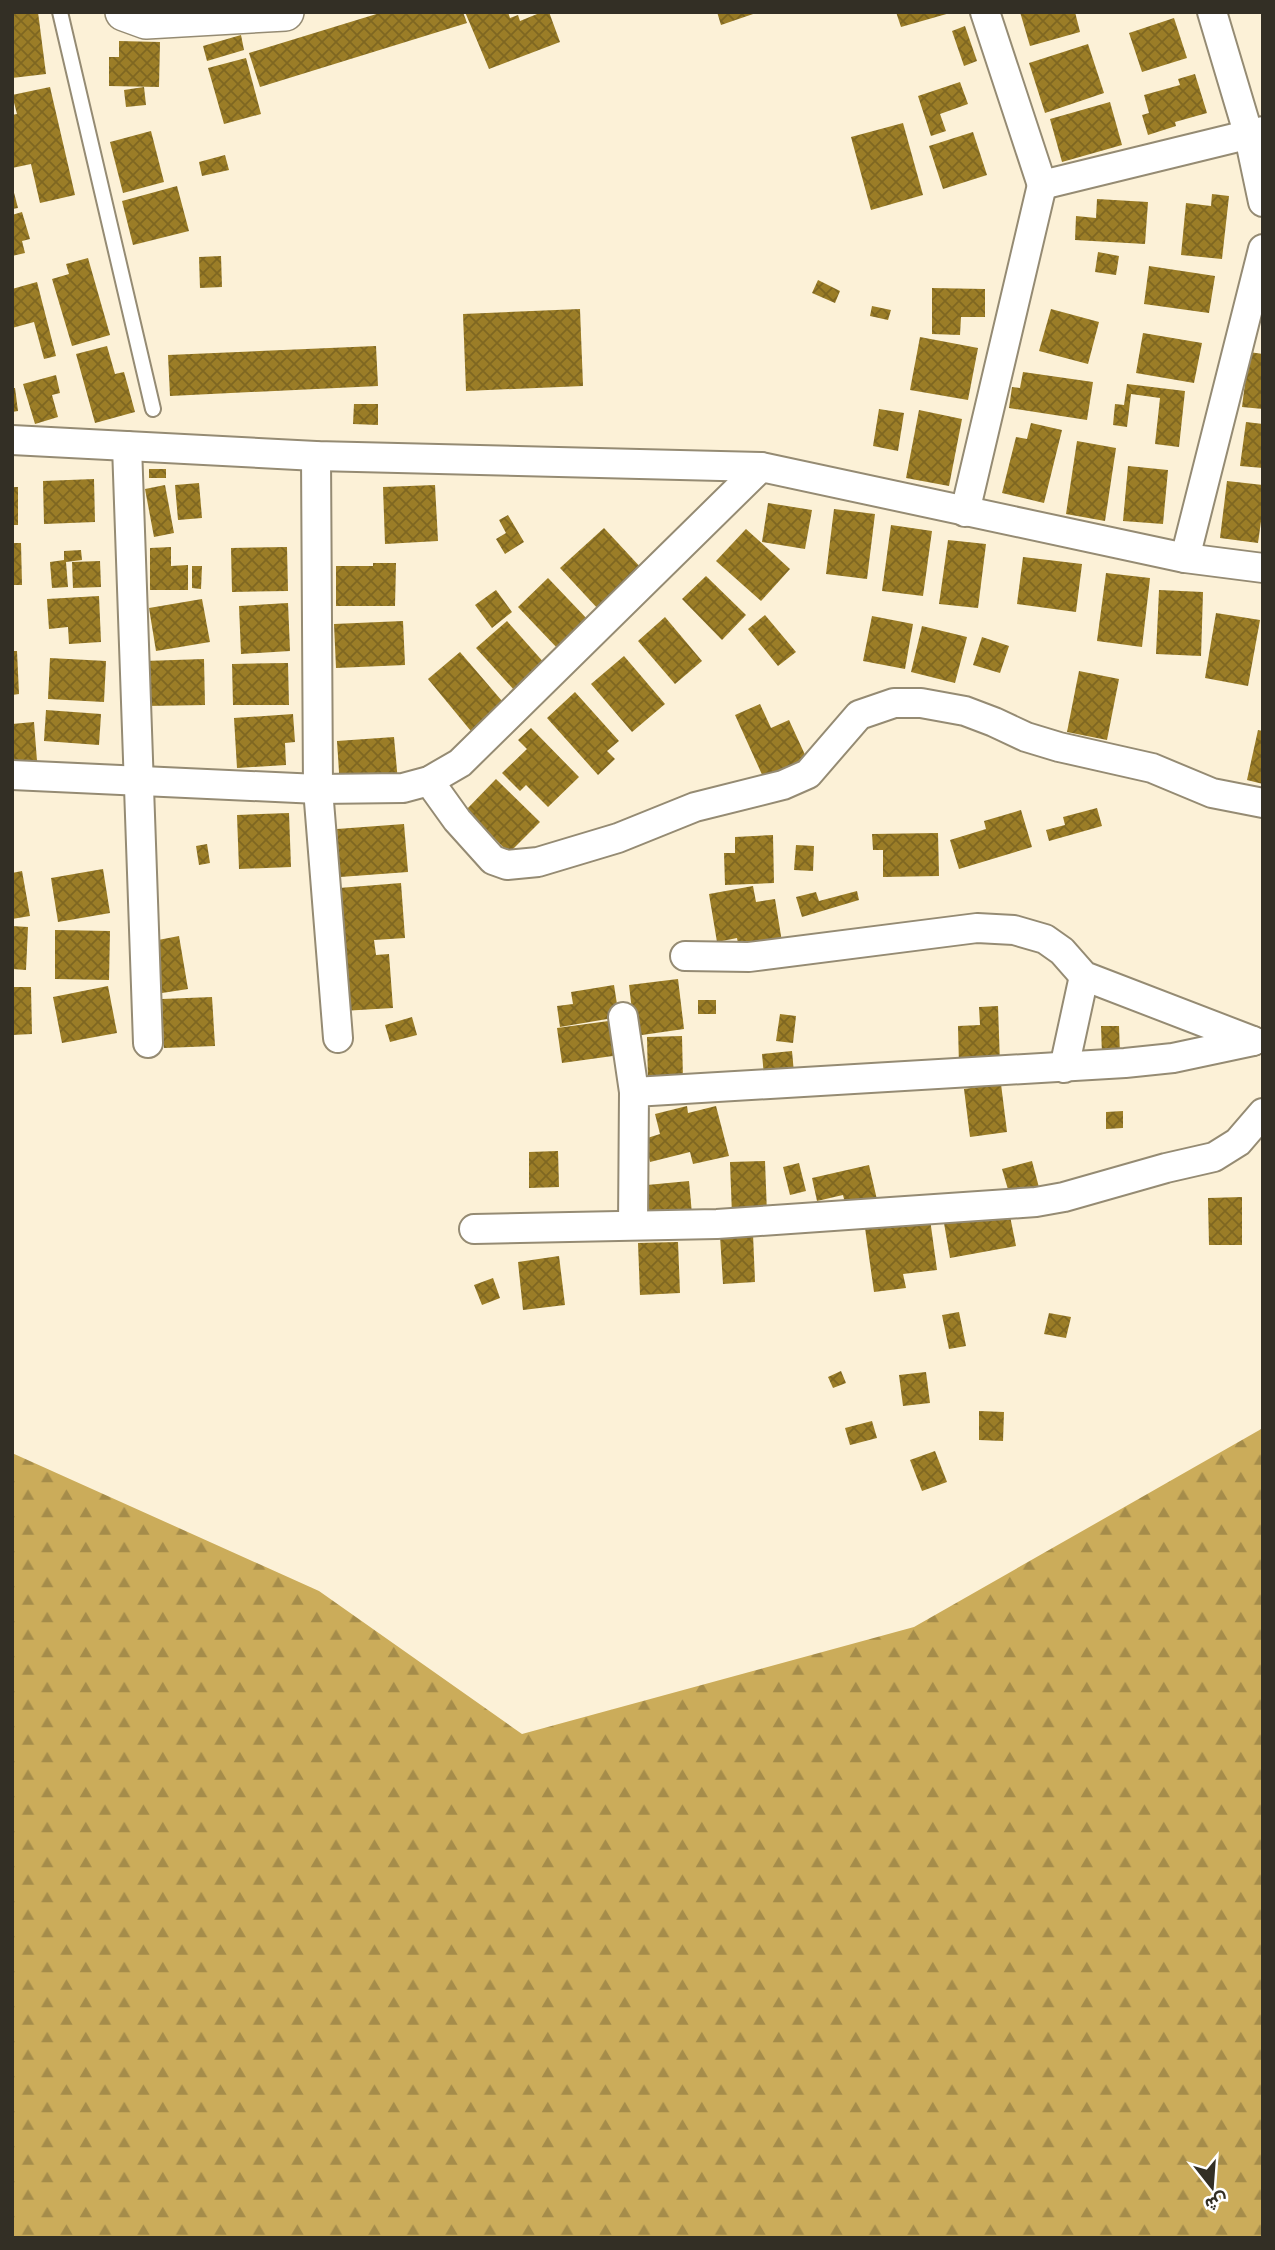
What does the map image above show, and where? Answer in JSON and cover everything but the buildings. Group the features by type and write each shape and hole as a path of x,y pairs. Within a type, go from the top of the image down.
{"street":[{"path":"124,12 146,20 285,12"},
{"path":"965,512 1042,185 985,12"},
{"path":"1212,12 1256,133 1263,202"},
{"path":"1042,185 1256,133"},
{"path":"1185,558 1263,249"},
{"path":"12,440 316,456 761,467 1185,558 1263,568"},
{"path":"127,446 148,1044"},
{"path":"316,456 318,789 338,1038"},
{"path":"12,775 318,789 403,788 429,781 460,763 761,467"},
{"path":"429,781 457,820 493,860 507,865 538,862 618,838 695,807 783,785 808,774 859,715 894,703 921,703 965,711 1026,737 1059,747 1152,768 1212,793 1263,803"},
{"path":"685,956 749,957 977,928 1014,930 1045,939 1062,951 1084,976 1258,1042"},
{"path":"1064,1068 1084,976"},
{"path":"623,1017 634,1092 633,1225"},
{"path":"634,1092 1064,1068 1173,1058 1258,1042"},
{"path":"474,1229 717,1224 1045,1201 1214,1157 1238,1142 1263,1113"}],"lane":[{"path":"60,12 153,409"}],"green space":[{"path":"1263,1428 1263,2238 12,2238 12,1453 319,1591 522,1734 914,1627"}]}
